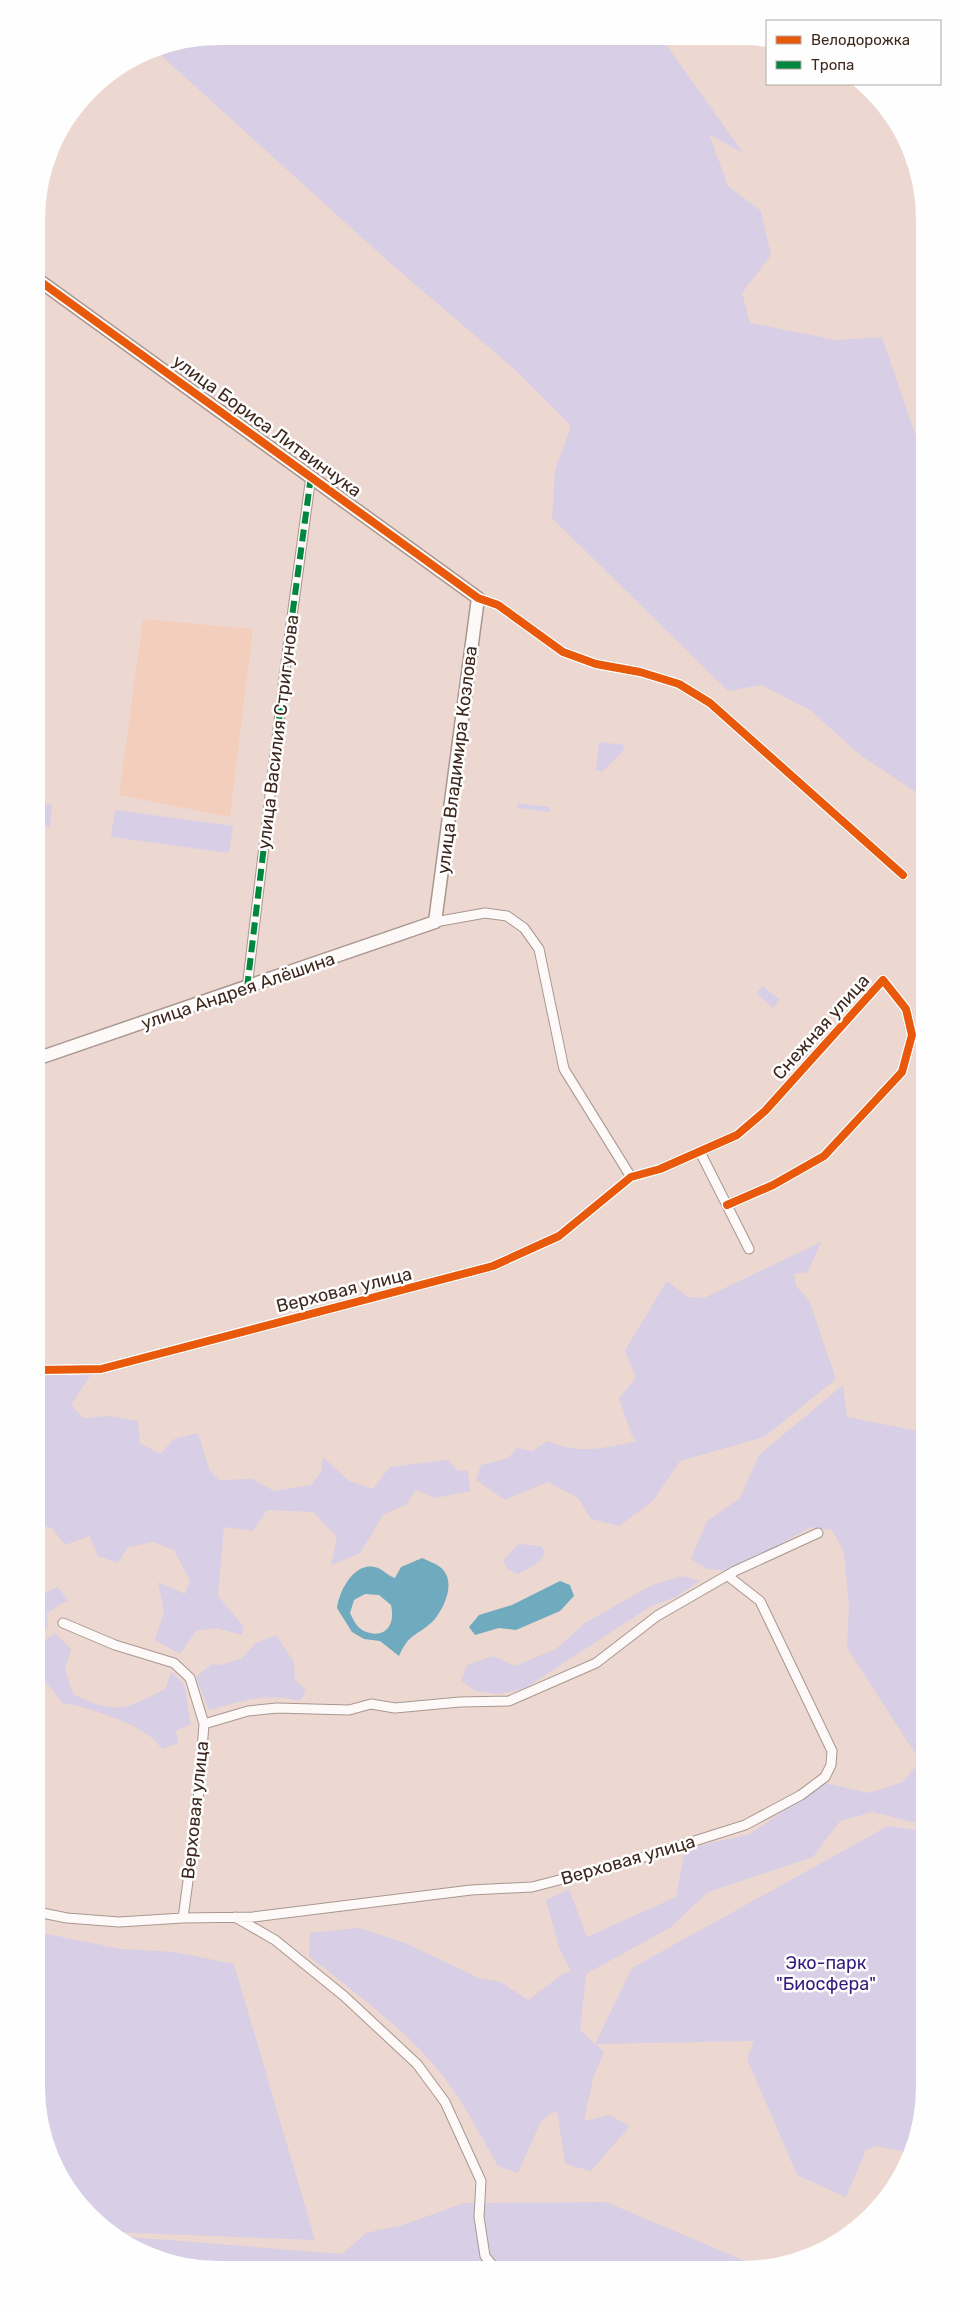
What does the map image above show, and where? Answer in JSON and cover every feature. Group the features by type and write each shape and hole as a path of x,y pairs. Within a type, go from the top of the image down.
{"street":[{"name":"улица Бориса Литвинчука","path":"45,285 478,598"},
{"name":"улица Василия Стригунова","path":"247,988 287,654 311,476"},
{"path":"478,598 498,605 563,652 596,664 640,672 679,684 710,704 903,875"},
{"name":"улица Владимира Козлова","path":"435,922 478,598"},
{"path":"435,922 485,913 507,916 524,928 539,949 564,1068 631,1177"},
{"name":"улица Андрея Алёшина","path":"45,1056 435,922"},
{"name":"Снежная улица","path":"631,1177 660,1170 737,1135 765,1111 883,980 906,1008 912,1036 902,1072 824,1156 774,1186 727,1205"},
{"path":"700,1152 749,1249"},
{"name":"Верховая улица","path":"45,1370 102,1369 493,1266 559,1236 631,1177"},
{"name":"Верховая улица","path":"183,1918 197,1814 204,1724 248,1711 276,1708 349,1710 372,1704 395,1708 460,1702 509,1701 596,1663 657,1616 728,1576 818,1533"},
{"name":"Верховая улица","path":"45,1913 67,1918 119,1922 234,1917 298,1912 471,1890 532,1887 625,1864 745,1825 801,1796 825,1777 832,1765 832,1751 760,1601 728,1576"},
{"path":"64,1623 115,1645 174,1663 190,1678 204,1724"},
{"path":"234,1917 275,1940 344,1996 417,2064 445,2102 481,2180 479,2217 485,2256 489,2261"}],"shaded area":[{"path":"143,619 253,629 230,817 119,795"}],"green space":[{"path":"219,45 666,45 744,154 709,134 728,186 761,211 771,255 742,293 750,323 837,340 882,337 916,437 916,792 859,754 810,710 761,685 728,691 552,518 555,470 571,426 512,367 391,264 161,55 196,46"},
{"path":"599,742 624,745 623,751 602,772 596,770"},
{"path":"517,803 549,807 549,812 517,808"},
{"path":"45,804 52,805 50,827 45,827"},
{"path":"115,810 233,826 229,853 111,837"},
{"path":"763,986 780,1000 773,1008 756,993"},
{"path":"821,1242 808,1272 794,1274 796,1286 809,1300 836,1379 764,1437 680,1461 653,1501 619,1526 591,1519 578,1498 548,1482 505,1500 476,1480 481,1465 508,1458 517,1448 532,1451 548,1441 570,1448 592,1449 637,1441 632,1436 619,1398 636,1378 625,1350 667,1281 688,1297 704,1298"},
{"path":"91,1374 71,1405 84,1418 110,1416 138,1421 140,1443 160,1454 174,1439 198,1433 210,1471 219,1480 252,1479 274,1491 311,1485 321,1472 323,1457 349,1481 373,1489 390,1467 448,1460 457,1470 468,1471 470,1491 435,1498 416,1490 406,1505 384,1514 360,1553 331,1565 337,1537 313,1512 267,1510 253,1531 224,1527 218,1596 244,1627 242,1635 216,1628 196,1631 180,1654 155,1640 164,1612 158,1582 185,1594 190,1581 174,1550 153,1542 128,1547 118,1563 98,1556 90,1536 65,1545 52,1528 45,1526 45,1375"},
{"path":"843,1385 847,1417 916,1431 916,1755 847,1648 849,1605 844,1552 832,1530 811,1527 732,1571 707,1569 691,1559 707,1521 740,1498 759,1455"},
{"path":"518,1544 541,1546 545,1553 539,1562 518,1574 507,1569 503,1561"},
{"path":"683,1576 700,1581 676,1597 651,1606 524,1689 499,1694 476,1691 461,1681 467,1665 493,1656 515,1666 556,1649 585,1623 652,1585"},
{"path":"57,1587 68,1600 47,1613 48,1628 45,1629 45,1593"},
{"path":"55,1633 71,1649 65,1669 73,1694 99,1705 120,1707 141,1701 166,1688 171,1672 184,1684 191,1724 176,1731 178,1743 162,1749 150,1736 130,1725 94,1711 62,1703 45,1683 45,1640"},
{"path":"276,1635 294,1662 295,1680 306,1690 300,1701 276,1697 254,1699 209,1710 196,1677 212,1664 220,1665 241,1659 256,1643"},
{"name":"Эко-парк \"Биосфера\"","path":"916,1766 916,1823 873,1812 840,1821 813,1857 708,1892 671,1927 586,1974 580,2030 595,2044 632,1968 888,1826 916,1830 916,2098 913,2121 904,2151 876,2146 866,2150 846,2197 797,2175 747,2059 754,2041 596,2044 604,2052 593,2078 584,2121 609,2115 630,2126 591,2171 565,2164 557,2110 541,2121 518,2173 498,2166 461,2102 435,2066 391,2022 309,1956 310,1933 359,1928 405,1943 479,1978 501,1982 528,2000 564,1973 571,1972 559,1947 546,1900 569,1889 587,1937 676,1897 685,1849 750,1834 825,1783 869,1793 903,1782"},
{"path":"45,1934 122,1949 174,1952 234,1964 315,2240 123,2233 104,2218 88,2202 68,2174 58,2153 46,2110"},
{"path":"606,2202 745,2261 219,2261 185,2258 163,2252 131,2237 342,2254 366,2233 403,2225 464,2203"}],"water":[{"path":"422,1558 434,1563 445,1572 448,1579 448,1594 438,1615 429,1625 407,1642 399,1656 380,1641 364,1639 352,1632 337,1608 341,1593 355,1572 370,1566 378,1568 395,1578 401,1567","holes":["365,1594 379,1595 391,1605 392,1619 387,1630 377,1634 362,1630 350,1613 354,1600"]},
{"path":"560,1581 570,1585 574,1596 560,1611 516,1630 499,1628 475,1635 469,1627 479,1615 512,1605"}],"marked path":[{"path":"247,988 287,654 311,476"}],"cycle path":[{"path":"45,285 478,598 498,605 563,652 596,664 640,672 679,684 710,703 903,875"},
{"path":"45,1370 101,1369 493,1266 559,1236 631,1177 660,1169 737,1135 765,1111 883,980 906,1009 912,1035 902,1072 824,1156 773,1185 727,1205"}]}
